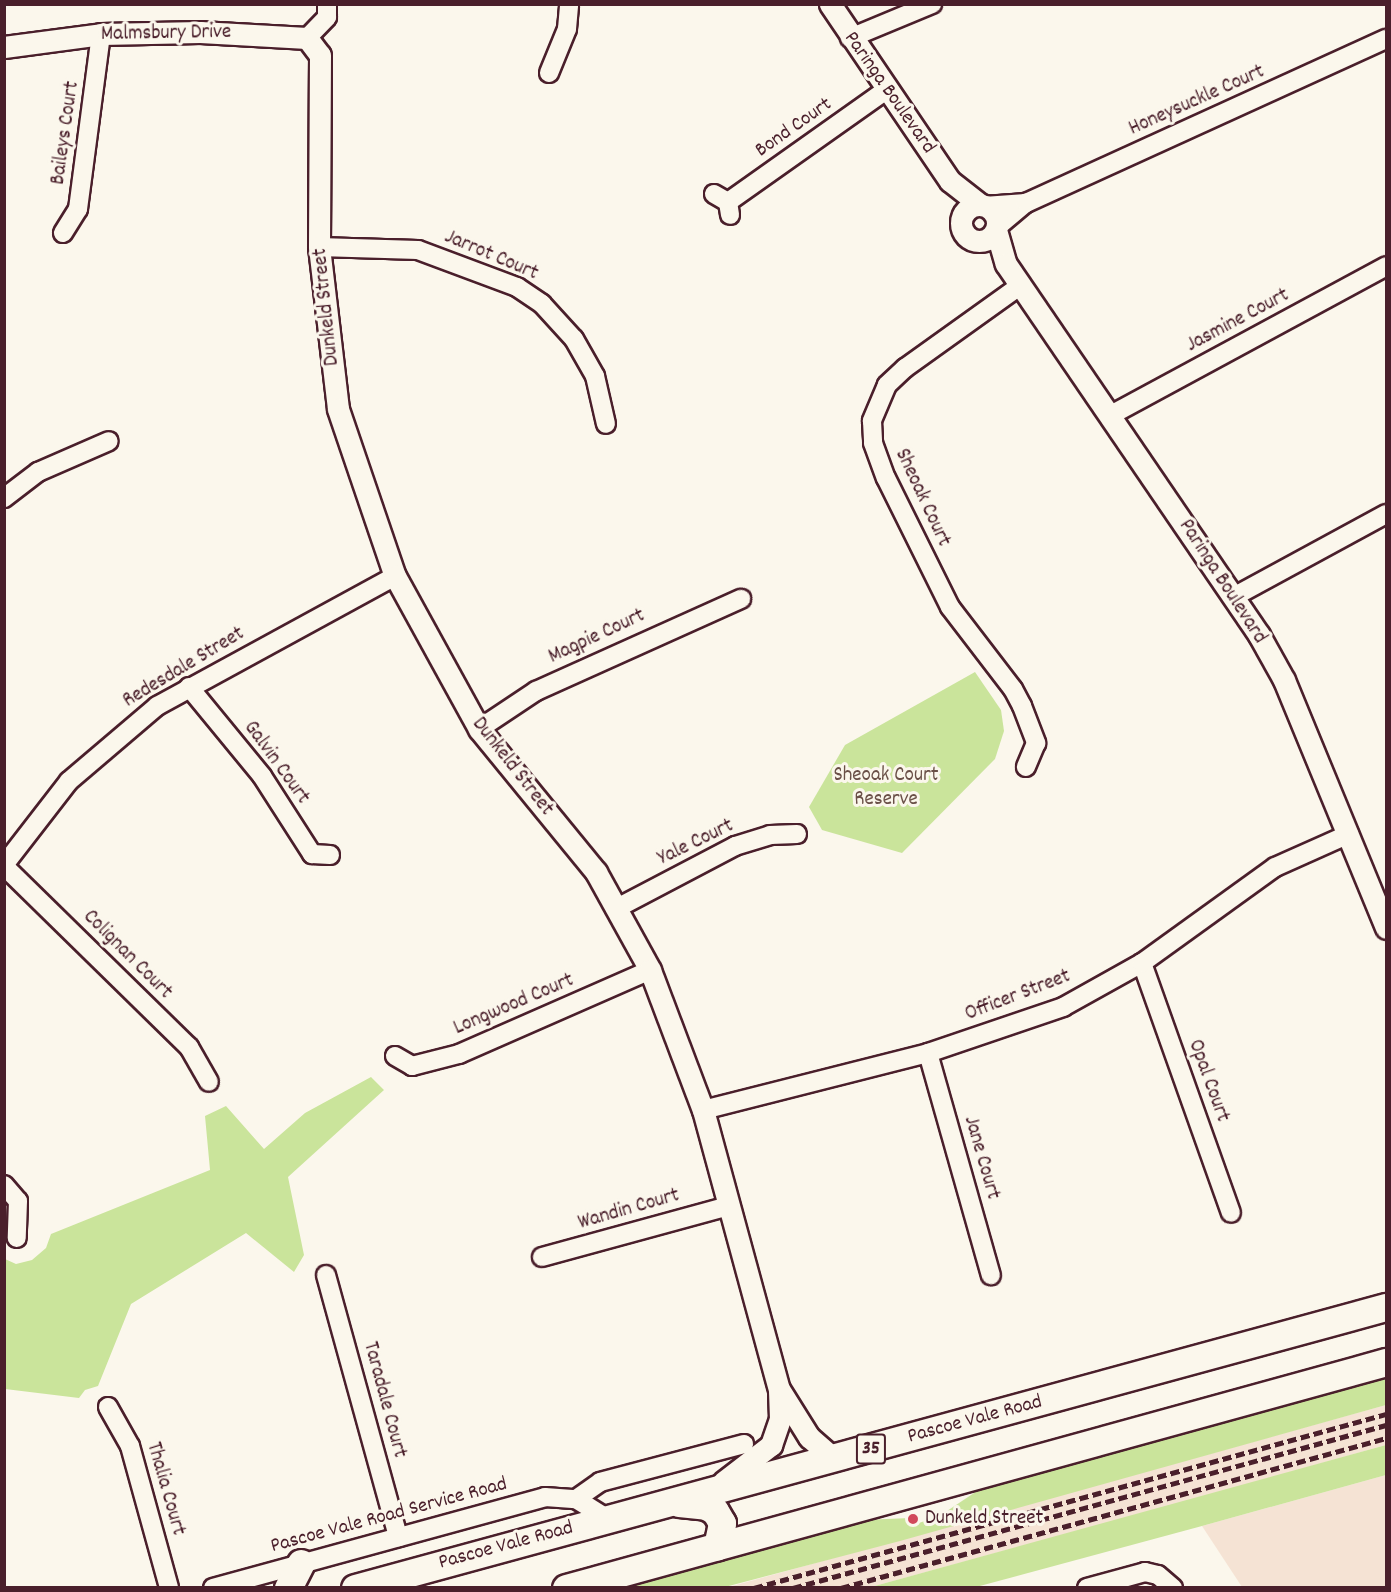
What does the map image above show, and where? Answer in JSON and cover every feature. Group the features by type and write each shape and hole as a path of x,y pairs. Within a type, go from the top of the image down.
{"main road":[{"name":"Pascoe Vale Road","path":"355,1587 834,1459 1375,1310"},
{"path":"566,1587 1386,1362"},
{"path":"660,1504 690,1503 715,1511 722,1523 717,1546"},
{"path":"288,1587 301,1563"}],"street":[{"path":"307,38 327,17 327,4"},
{"path":"549,73 567,29 569,4"},
{"name":"Paringa Boulevard","path":"830,4 850,38 950,181 982,205"},
{"path":"850,38 932,4"},
{"name":"Malmsbury Drive","path":"4,47 101,34 200,32 307,38"},
{"name":"Baileys Court","path":"63,233 78,209 101,34"},
{"name":"Dunkeld Street","path":"307,38 320,55 319,247 338,409 395,576 479,729 596,872 619,907 650,970 703,1110 779,1389 780,1419 771,1445 710,1491"},
{"name":"Honeysuckle Court","path":"997,228 1026,203 1386,39"},
{"name":"Bond Court","path":"724,204 886,90"},
{"name":"Paringa Boulevard","path":"950,181 961,220"},
{"name":"Honeysuckle Court","path":"982,205 1026,203"},
{"path":"982,205 995,213 997,228 988,238 977,241 965,234 961,220 968,209 982,205"},
{"name":"Paringa Boulevard","path":"997,228 1006,264"},
{"name":"Paringa Boulevard","path":"977,241 1006,264 1235,596 1284,680 1386,928"},
{"name":"Jarrot Court","path":"319,247 418,250 517,287 542,304 574,339 595,376 606,424"},
{"name":"Jasmine Court","path":"1111,415 1386,266"},
{"name":"Sheoak Court","path":"1021,285 905,368 887,385 872,421 873,443 886,478 950,607 1013,688 1022,706 1036,743 1026,767"},
{"path":"4,498 38,472 109,441"},
{"path":"1235,596 1386,514"},
{"name":"Redesdale Street","path":"4,866 69,781 118,736 189,687 395,576"},
{"name":"Magpie Court","path":"479,729 536,691 741,599"},
{"name":"Galvin Court","path":"189,687 262,776 312,854 330,855"},
{"name":"Yale Court","path":"619,907 735,846 770,835 797,834"},
{"name":"Officer Street","path":"703,1110 928,1053 1063,1007 1142,963 1275,867 1349,834"},
{"name":"Colignan Court","path":"4,866 189,1047 209,1082"},
{"name":"Opal Court","path":"1142,963 1231,1213"},
{"name":"Longwood Court","path":"395,1056 412,1066 459,1054 650,970"},
{"name":"Jane Court","path":"928,1053 991,1275"},
{"path":"4,1185 18,1201 17,1238"},
{"name":"Wandin Court","path":"542,1257 728,1206"},
{"name":"Taradale Court","path":"326,1275 398,1537"},
{"path":"1375,1310 1368,1304 1386,1296"},
{"name":"Dunkeld Street","path":"779,1389 809,1437 834,1459"},
{"name":"Thalia Court","path":"108,1407 130,1446 169,1587"},
{"path":"576,1499 600,1482 744,1444"},
{"name":"Pascoe Vale Road Service Road","path":"213,1587 545,1497 576,1499 608,1519"},
{"path":"1087,1587 1145,1572 1158,1575 1172,1586"}],"shaded area":[{"path":"1386,1405 1386,1445 1173,1505 871,1587 725,1588"},
{"path":"1386,1475 1386,1587 1242,1587 1202,1526"}],"green space":[{"name":"Sheoak Court Reserve","path":"975,672 1001,710 1004,731 995,759 902,853 822,830 809,807 845,745"},
{"path":"371,1077 384,1090 288,1177 304,1255 294,1272 246,1233 131,1304 98,1386 85,1390 79,1398 5,1389 5,1259 16,1264 32,1260 46,1248 51,1234 210,1170 205,1116 226,1106 264,1149 305,1113"},
{"path":"1386,1378 1386,1405 900,1541 725,1587 621,1588 863,1520 910,1518 912,1525 938,1517 980,1489"},
{"path":"1386,1445 1386,1475 1202,1526 976,1587 871,1587"}],"railway":[{"path":"754,1588 1386,1414"},
{"path":"793,1588 1386,1425"},
{"path":"841,1588 1386,1438"}],"place":[{"name":"Dunkeld Street","path":"913,1519"}]}
